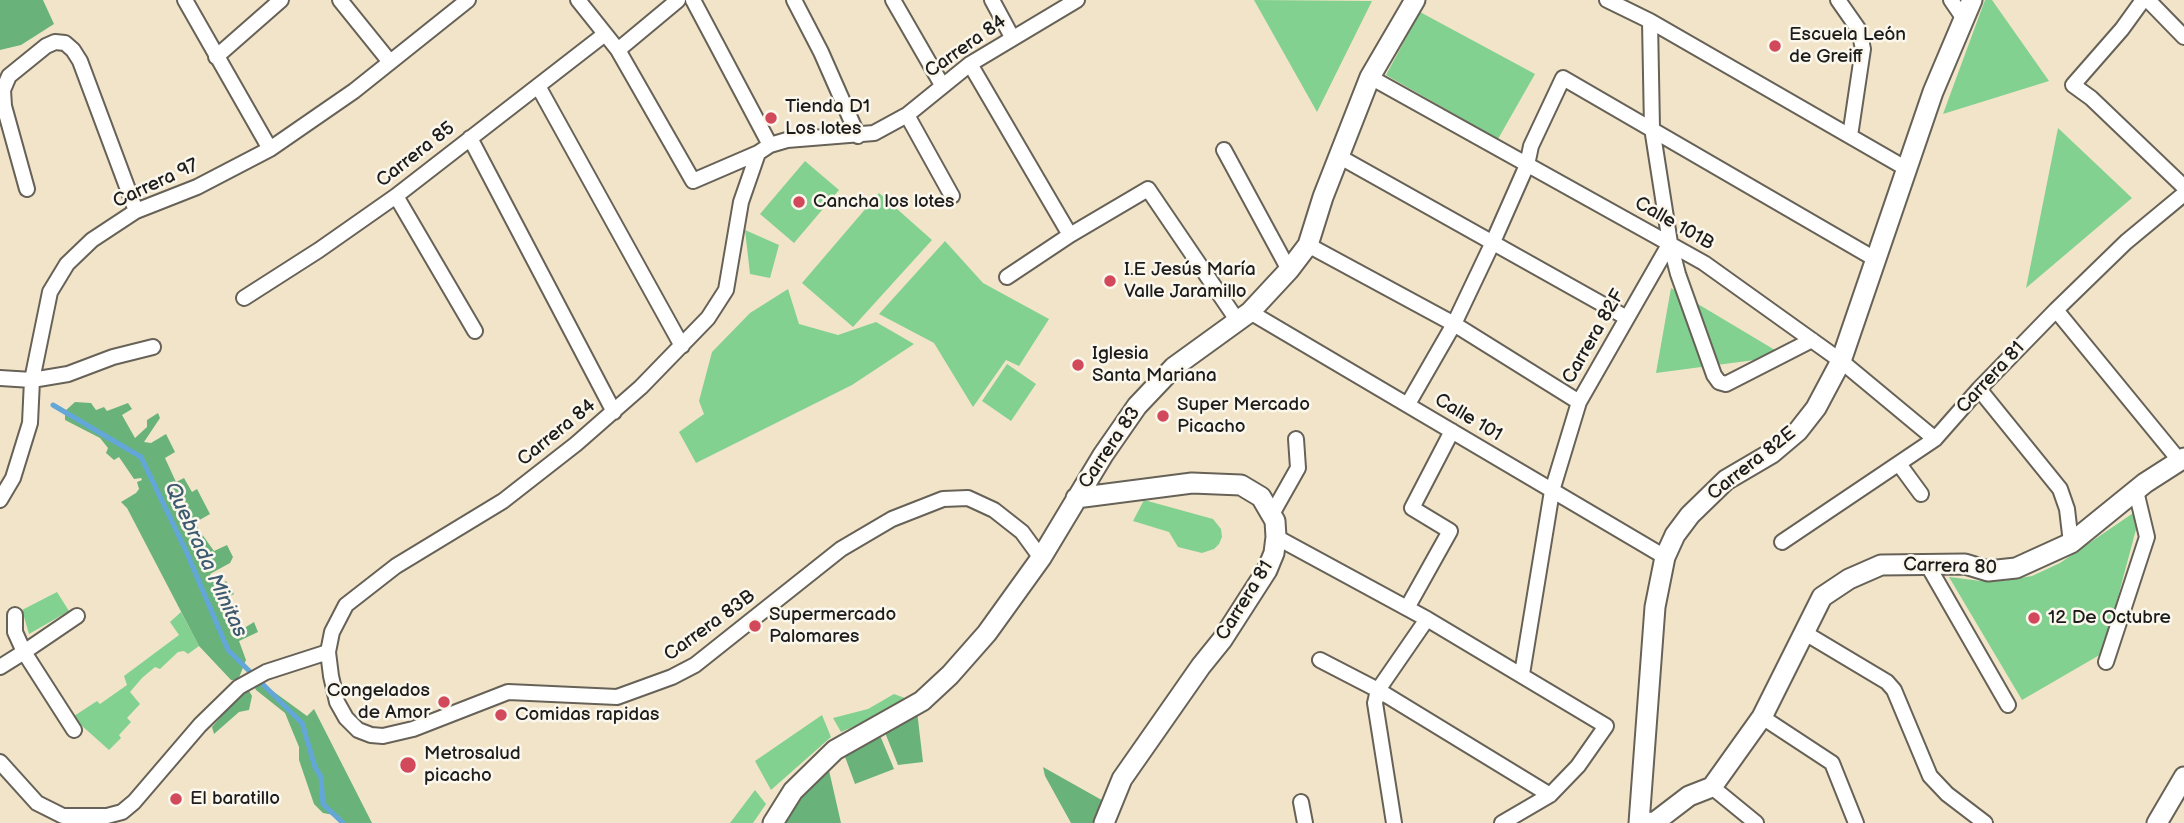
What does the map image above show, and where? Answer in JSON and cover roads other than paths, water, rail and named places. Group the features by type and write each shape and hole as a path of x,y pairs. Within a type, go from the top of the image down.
{"street":[{"path":"186,0 270,149"},
{"path":"216,57 281,0"},
{"path":"340,0 390,62"},
{"name":"Carrera 97","path":"0,500 13,478 30,423 32,380 50,292 67,264 92,240 136,211 197,187 270,149 354,91 468,0"},
{"path":"578,0 618,50 693,181 764,149 693,0"},
{"path":"618,50 678,0"},
{"path":"794,0 821,52 858,136"},
{"path":"893,0 942,85"},
{"path":"992,0 1012,37"},
{"name":"Carrera 84","path":"328,652 332,632 346,605 396,566 503,501 614,412 708,318 726,290 741,202 764,149 787,140 874,133 907,116 970,64 1077,0"},
{"name":"Carrera 83","path":"773,823 793,791 835,750 922,701 950,675 987,633 1041,558 1114,437 1137,406 1174,367 1243,316 1289,270 1308,245 1323,197 1370,76 1415,0"},
{"path":"1607,0 1650,21 1907,169"},
{"path":"1838,0 1860,30 1863,49 1850,136"},
{"path":"1951,0 1964,19"},
{"name":"Carrera 82E","path":"1648,823 1656,607 1665,557 1675,534 1690,515 1726,480 1772,453 1797,431 1816,408 1841,361 1933,92 1972,0"},
{"path":"2184,37 2146,0 2073,85 2091,98 2184,187"},
{"path":"1650,21 1652,128 1670,243 1678,274 1714,375 1719,382 1726,384 1812,340"},
{"name":"Carrera 85","path":"244,298 396,196 605,34"},
{"path":"27,189 4,106 3,90 9,76 46,46 55,42 65,43 80,61 136,211"},
{"path":"970,64 1070,235 1007,277"},
{"name":"Calle 101B","path":"1370,76 1704,263 1841,361 1935,439"},
{"path":"1408,404 1454,324 1493,242 1527,165 1531,146 1563,78 1875,259"},
{"path":"538,86 682,346"},
{"path":"907,116 952,196"},
{"path":"470,138 614,412"},
{"path":"1224,150 1289,270"},
{"path":"1340,157 1627,318"},
{"name":"Calle 101","path":"1070,235 1148,189 1243,316 1408,404 1665,557"},
{"name":"Carrera 81","path":"1782,542 1935,439 1979,389 2056,310 2126,242 2184,194"},
{"path":"396,196 475,331"},
{"name":"Carrera 82F","path":"1522,674 1552,491 1579,402 1670,243"},
{"path":"1308,245 1454,324 1579,402"},
{"path":"2056,310 2181,459"},
{"path":"0,378 32,380 68,374 113,357 153,347"},
{"path":"1979,389 2060,489 2067,509 2071,542"},
{"path":"1407,608 1450,531 1412,508 1452,431"},
{"path":"1076,498 1214,482 1241,485 1253,490 1272,514 1298,468 1296,439"},
{"name":"Carrera 80","path":"1648,823 1689,796 1712,787 1762,718 1822,597 1849,579 1881,565 1965,564 1988,571 2016,568 2071,542 2181,459"},
{"path":"1899,464 1921,494"},
{"path":"2106,662 2147,537 2136,491"},
{"name":"Carrera 83B","path":"328,652 337,702 346,718 358,730 383,736 413,729 508,692 617,697 646,688 695,665 841,549 892,519 943,499 968,498 994,510 1022,532 1041,558"},
{"name":"Carrera 81","path":"1104,823 1122,779 1222,640 1267,570 1274,554 1276,537 1272,514"},
{"path":"1276,537 1427,619 1606,726 1578,766 1550,795 1502,823"},
{"path":"1927,564 2008,705"},
{"path":"16,615 15,632 24,652 74,730"},
{"path":"0,667 77,616"},
{"path":"1394,823 1375,703 1378,690 1427,619"},
{"path":"1805,633 1886,682 1894,690 1930,776 1947,794 1985,823"},
{"path":"2,767 37,803 63,816 107,816 122,812 231,694 266,671 328,652"},
{"path":"1320,660 1378,690 1550,795"},
{"path":"1762,718 1832,763 1856,823"},
{"path":"2157,823 2184,777"},
{"path":"1712,787 1756,823"},
{"path":"1301,802 1306,823"}],"waterway":[{"name":"Quebrada Minitas","path":"53,405 141,457 186,551 228,650 302,723 315,767 321,777 323,804 343,823"}],"place":[{"name":"Escuela León de Greiff","path":"1775,46"},
{"name":"Tienda D1 Los lotes","path":"771,118"},
{"name":"Cancha los lotes","path":"799,202"},
{"name":"I.E Jesús María Valle Jaramillo","path":"1110,281"},
{"name":"Iglesia Santa Mariana","path":"1078,365"},
{"name":"Super Mercado Picacho","path":"1163,416"},
{"name":"12 De Octubre","path":"2034,618"},
{"name":"Supermercado Palomares","path":"755,626"},
{"name":"Congelados de Amor","path":"444,702"},
{"name":"Comidas rapidas","path":"501,715"},
{"name":"Metrosalud picacho","path":"408,765"},
{"name":"El baratillo","path":"176,799"}]}
